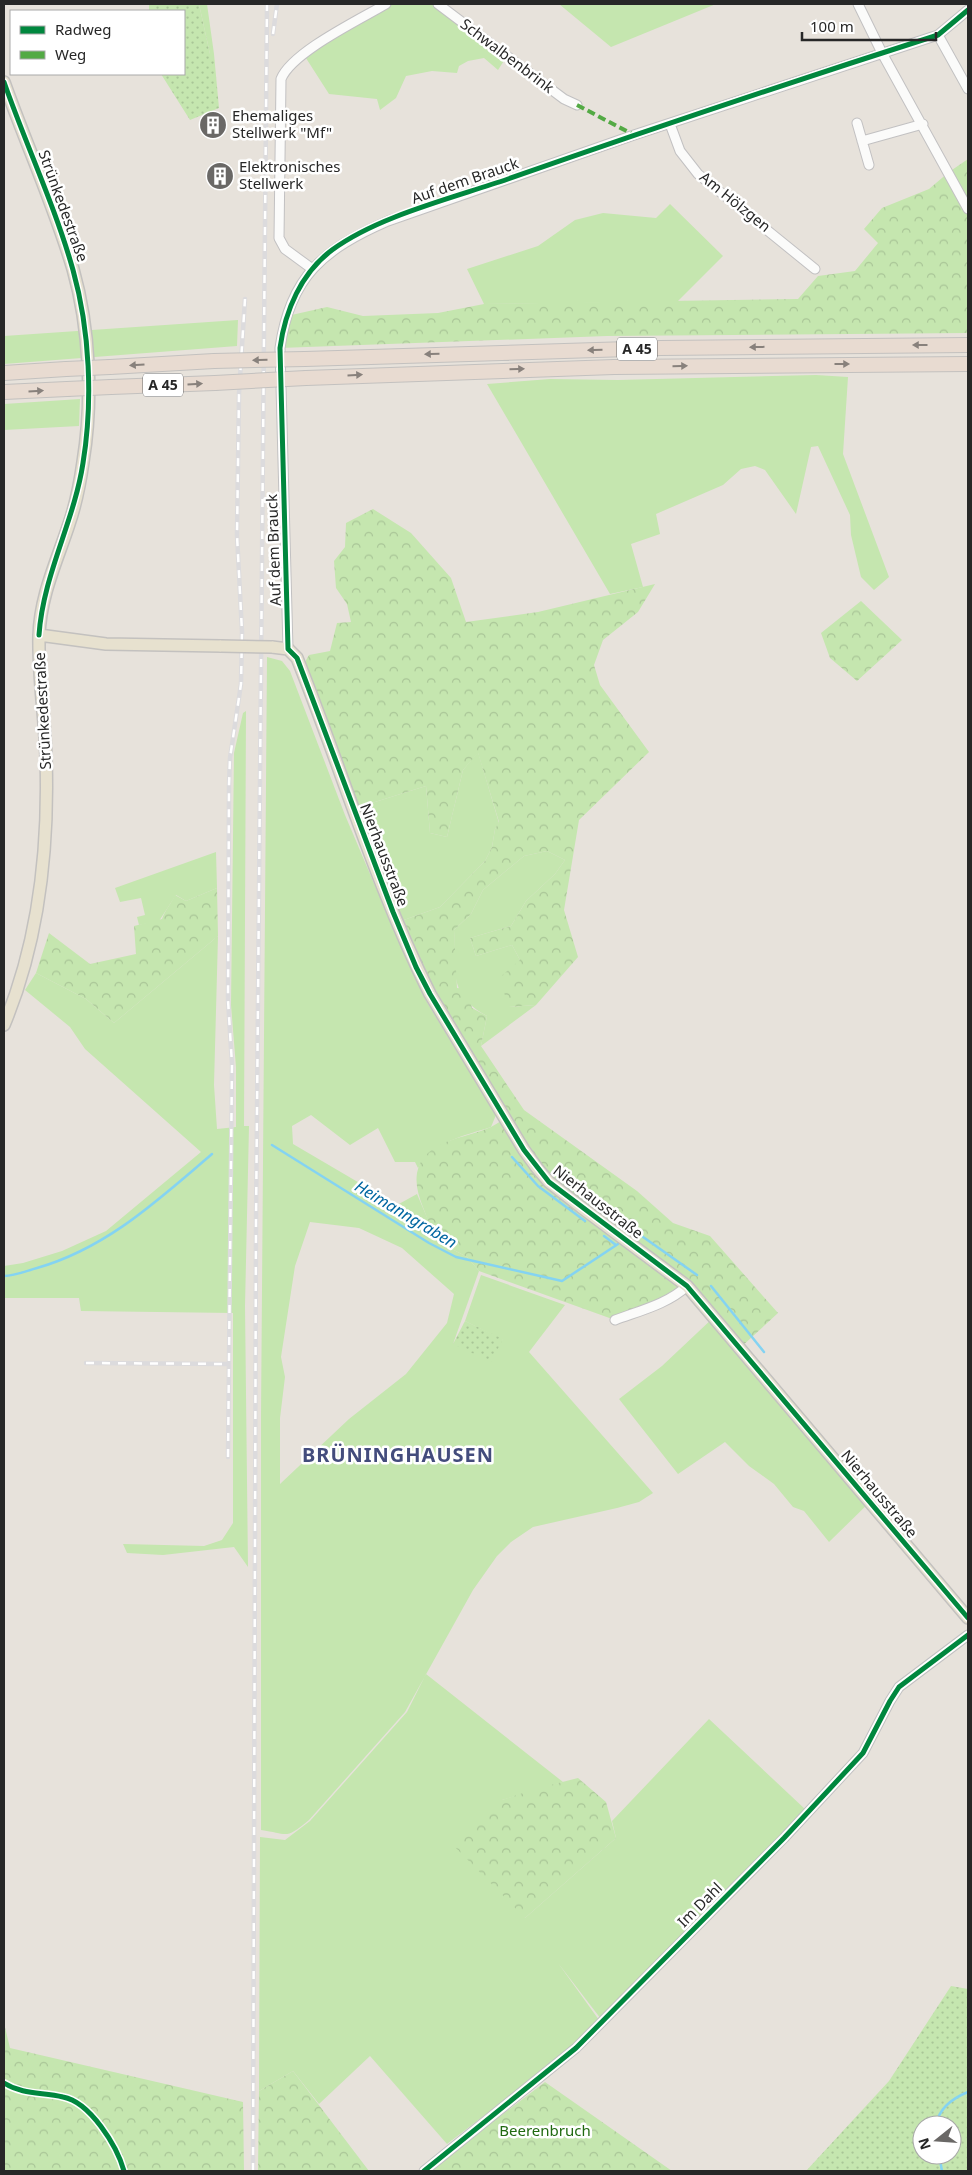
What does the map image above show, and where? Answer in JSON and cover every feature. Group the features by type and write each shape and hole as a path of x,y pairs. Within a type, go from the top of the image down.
{"highway":[{"name":"A 45","path":"4,373 214,361 661,348 968,345"},
{"name":"A 45","path":"4,392 306,378 614,367 968,364"}],"main road":[{"name":"Strünkedestraße","path":"4,82 55,215 73,271 86,344 88,389 83,464 76,502 48,583 39,635 39,672 46,756 46,832 40,889 31,941 20,984 4,1025"},
{"path":"39,635 106,644 272,647 288,649"},
{"name":"Nierhausstraße","path":"288,649 297,658 393,912 416,967 430,994 524,1150 549,1182 687,1286 968,1618"}],"street":[{"path":"311,268 285,249 279,238 281,79 285,70 299,56 386,4"},
{"name":"Schwalbenbrink","path":"438,4 577,106"},
{"path":"858,4 882,53 923,124 968,209"},
{"name":"Auf dem Brauck","path":"288,649 280,348 282,334 294,296 311,268 331,250 356,235 389,221 634,135 938,35 968,10"},
{"path":"938,35 968,89"},
{"path":"857,123 869,165"},
{"name":"Am Hölzgen","path":"670,124 680,151 698,174 815,269"},
{"path":"862,141 923,124"},
{"path":"615,1320 661,1302 687,1286"},
{"name":"Im Dahl","path":"424,2171 576,2048 784,1838 864,1753 899,1687 968,1635"}],"green space":[{"path":"149,4 199,4 210,54 214,54 219,108 190,120 162,75 185,75 185,10 149,10"},
{"path":"199,4 207,4 214,54 210,54"},
{"path":"389,4 437,4 507,56 498,70 484,58 468,61 459,66 457,73 432,71 406,76 396,98 380,110 377,99 329,94 304,55"},
{"path":"559,4 716,4 611,47"},
{"path":"968,159 968,333 607,336 280,348 287,316 327,307 363,316 438,313 484,304 798,299 818,276 855,271 878,243 864,229 882,208 929,189"},
{"path":"670,204 723,256 677,302 484,304 467,269 538,246 575,220 603,213 656,218"},
{"path":"238,320 237,346 4,364 4,336"},
{"path":"816,375 848,377 843,454 889,577 874,590 861,577 851,535 850,515 818,446 811,447 796,514 765,470 755,466 741,469 723,485 656,514 660,534 631,544 643,587 610,594 487,384 550,379 618,380"},
{"path":"80,399 79,426 4,430 4,404"},
{"path":"373,509 411,533 451,578 466,622 538,612 655,584 638,612 603,640 594,665 600,685 649,752 579,820 564,910 578,957 536,1005 509,1007 499,978 520,960 512,945 476,956 470,938 511,926 526,901 555,874 565,860 547,851 524,856 483,890 471,914 454,930 457,988 467,989 472,1008 487,1016 481,1046 524,1110 637,1191 673,1223 710,1236 778,1313 740,1348 687,1286 679,1293 615,1320 479,1271 467,1257 428,1236 428,1223 420,1200 417,1182 417,1173 421,1162 428,1153 437,1147 491,1127 507,1117 423,973 401,921 440,907 485,861 492,847 495,829 499,822 478,753 463,770 447,837 430,833 426,786 359,807 305,662 309,655 330,651 337,623 351,622 347,604 336,588 334,561 345,547 346,523"},
{"path":"861,601 902,640 857,681 830,658 821,633"},
{"path":"267,657 282,661 290,671 345,815 401,947 428,1004 496,1115 491,1127 450,1141 432,1151 418,1168 415,1162 395,1162 378,1128 350,1145 311,1115 292,1126 293,1144 397,1205 417,1194 429,1222 428,1236 467,1257 479,1271 453,1344 503,1340 465,1321 481,1275 565,1305 529,1352 653,1493 639,1502 533,1527 511,1542 497,1556 473,1590 405,1712 309,1820 295,1831 286,1834 261,1830 261,1416","holes":["310,1222 359,1228 402,1248 454,1294 447,1323 406,1374 349,1419 280,1484 280,1418 285,1377 281,1357 295,1266"]},
{"path":"246,711 244,1126 249,1126 245,1306 248,1567 234,1547 163,1555 127,1553 123,1544 204,1546 222,1540 233,1523 233,1313 81,1311 79,1298 4,1298 4,1266 23,1263 62,1251 106,1231 201,1152 85,1049 70,1027 25,990 36,973 86,999 114,1023 218,936 214,1085 217,1129 236,1127 236,1067 231,1005 234,753 243,713"},
{"path":"478,752 499,823 495,829 492,847 485,861 440,907 401,921 359,807 426,786 430,833 447,837 463,770"},
{"path":"547,851 565,860 555,874 526,901 511,926 470,938 476,956 512,945 520,960 509,1007 536,1005 481,1046 487,1016 474,1008 465,999 456,980 454,930 471,914 483,890 524,856"},
{"path":"216,852 217,888 186,901 176,895 159,921 139,925 137,917 145,915 141,898 120,902 115,888"},
{"path":"217,888 218,936 114,1023 86,999 36,973 49,933 90,964 136,954 134,926 162,919 175,895 186,901"},
{"path":"714,1317 778,1393 874,1498 829,1542 804,1511 793,1507 774,1484 749,1466 725,1442 678,1474 619,1399 662,1366"},
{"path":"465,1321 503,1339 491,1362 453,1344"},
{"path":"426,1674 563,1782 502,1800 525,1918 616,1838 612,1821 709,1719 806,1810 601,2019 558,1963 599,2020 553,2063 447,2144 370,2056 319,2104 293,2071 259,2091 260,1837 285,1840 310,1821 407,1712"},
{"path":"578,1778 606,1802 616,1838 525,1918 452,1844 502,1800"},
{"path":"951,1986 968,1989 968,2171 806,2171 889,2081"},
{"path":"4,2023 10,2048 243,2102 244,2171 4,2171"},
{"path":"293,2071 369,2171 258,2171 259,2091"},
{"name":"Beerenbruch","path":"545,2082 672,2171 428,2171"}],"waterway":[{"name":"Heimanngraben","path":"272,1145 429,1243 456,1257 562,1281 618,1244"},
{"name":"Heimanngraben","path":"4,1276 21,1273 62,1259 109,1235 151,1205 212,1154"},
{"path":"512,1157 538,1186 585,1221"},
{"name":"Heimanngraben","path":"636,1232 697,1275"},
{"path":"604,1236 616,1245"},
{"name":"Heimanngraben","path":"711,1286 764,1352"},
{"path":"940,2115 948,2104 968,2092"},
{"path":"941,2165 942,2171"}],"railway":[{"path":"253,2171 256,1222 267,4"},
{"path":"273,34 277,4"},
{"path":"228,1457 232,1064 228,1000 229,785 230,758 241,684 242,632 237,535 239,393 245,299"},
{"path":"86,1363 228,1364"}],"marked path":[{"path":"577,105 634,135"}],"cycle path":[{"path":"968,10 938,35 440,201 371,227 332,250 321,259 303,281 290,307 280,348 288,649 297,658 393,912 416,967 430,994 524,1150 549,1182 687,1286 968,1618"},
{"path":"4,82 66,246 79,293 88,366 88,415 79,485 46,591 39,635"},
{"path":"424,2171 576,2048 784,1838 863,1753 899,1687 968,1635"},
{"path":"4,2083 18,2090 63,2097 83,2107 101,2126 109,2138 124,2171"}],"place":[{"name":"Ehemaliges Stellwerk \"Mf\"","path":"213,125"},
{"name":"Elektronisches Stellwerk","path":"220,176"}],"district":[{"name":"BRÜNINGHAUSEN","path":"398,1455"}]}
